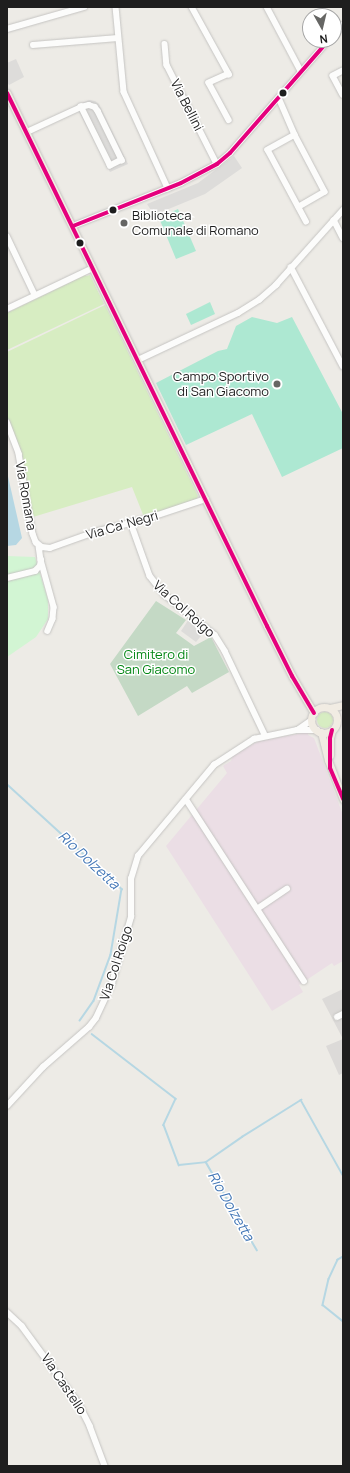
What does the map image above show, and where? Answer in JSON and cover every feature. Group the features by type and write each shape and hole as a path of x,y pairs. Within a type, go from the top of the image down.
{"main road":[{"path":"7,94 313,716 330,768 343,799"},
{"path":"294,680 314,701 336,713 337,721"},
{"path":"313,716 327,708 343,705"},
{"path":"330,768 330,738 332,730 343,714"},
{"path":"319,731 332,730"}],"street":[{"path":"7,29 84,7"},
{"path":"116,7 124,92 168,188"},
{"path":"192,7 229,74 210,82 229,120"},
{"path":"267,7 301,71"},
{"path":"33,45 118,38"},
{"name":"Via Bellini","path":"165,44 167,65 217,164"},
{"path":"72,226 168,188 217,164 230,153 322,48"},
{"path":"343,71 333,76 343,95"},
{"path":"279,98 295,135 325,192 299,207"},
{"path":"27,132 81,107 89,105 98,110 122,160 110,166 81,107"},
{"path":"295,135 268,150 306,221"},
{"path":"138,360 253,304 270,290 343,210"},
{"path":"334,220 343,238"},
{"path":"7,236 36,295"},
{"path":"291,267 343,366"},
{"path":"7,309 93,268"},
{"name":"Via Romana","path":"7,422 19,454 33,534 39,546 41,560 54,607 53,619 48,631"},
{"name":"Via Ca' Negri","path":"39,546 50,548 113,526 131,523 206,499"},
{"name":"Via Col Roigo","path":"131,523 150,576 165,595 214,635 225,651 265,735"},
{"path":"7,578 35,571 40,566 41,560"},
{"name":"Via Col Roigo","path":"299,730 313,716"},
{"name":"Via Col Roigo","path":"7,1106 43,1067 89,1027 96,1018 112,983 129,924 131,878 138,856 214,765 254,739 265,735 299,730 319,731"},
{"path":"186,799 304,981"},
{"path":"257,909 287,889"},
{"name":"Via Castello","path":"7,1312 22,1326 79,1404 90,1426 105,1466"}],"shaded area":[{"path":"16,59 24,77 9,85 7,82 7,63"},
{"path":"89,100 95,101 99,104 128,164 110,172 76,106"},
{"path":"234,156 242,168 205,194 154,215 147,204 198,183"},
{"path":"189,619 205,631 196,642 181,631"},
{"path":"308,732 308,735 314,738 343,815 343,961 334,966 332,963 299,985 303,992 272,1011 166,846 227,773 223,766 231,761 233,755 259,741"},
{"path":"343,989 343,1039 322,999"},
{"path":"343,1039 343,1073 339,1075 326,1046"}],"green space":[{"path":"178,209 196,251 176,259 159,218"},
{"path":"85,275 90,275 104,304 7,350 7,313"},
{"path":"210,302 215,314 191,325 186,314"},
{"path":"105,305 198,496 197,499 144,517 132,487 33,517 22,454 7,416 7,352"},
{"path":"252,317 277,323 292,317 343,414 343,448 282,477 252,414 186,445 156,383 218,351 227,349 236,326"},
{"path":"7,556 35,557 48,600 48,619 36,637 7,657"},
{"name":"Cimitero di San Giacomo","path":"156,601 186,620 176,633 194,646 211,637 229,672 192,693 187,686 138,716 110,664"},
{"path":"325,712 331,714 333,720 331,726 325,728 319,726 317,720 319,714"}],"water":[{"path":"7,472 22,538 16,545 7,546"}],"waterway":[{"name":"Rio Dolzetta","path":"7,784 122,889 111,955 94,1001 80,1021"},
{"name":"Rio Dolzetta","path":"92,1034 176,1099 164,1125 179,1165 206,1162 257,1250"},
{"name":"Rio Dolzetta","path":"206,1162 242,1137 301,1100 343,1175"},
{"name":"Rio Dolzetta","path":"343,1257 338,1260 329,1279 323,1305 343,1321"}],"transit line":[{"path":"73,226 181,183 217,164 230,153 322,48"},
{"path":"7,93 267,626 292,676 314,713"},
{"path":"332,730 330,738 330,768 343,799"}],"place":[{"name":"Biblioteca Comunale di Romano","path":"124,223"},
{"name":"Campo Sportivo di San Giacomo","path":"277,384"}]}
